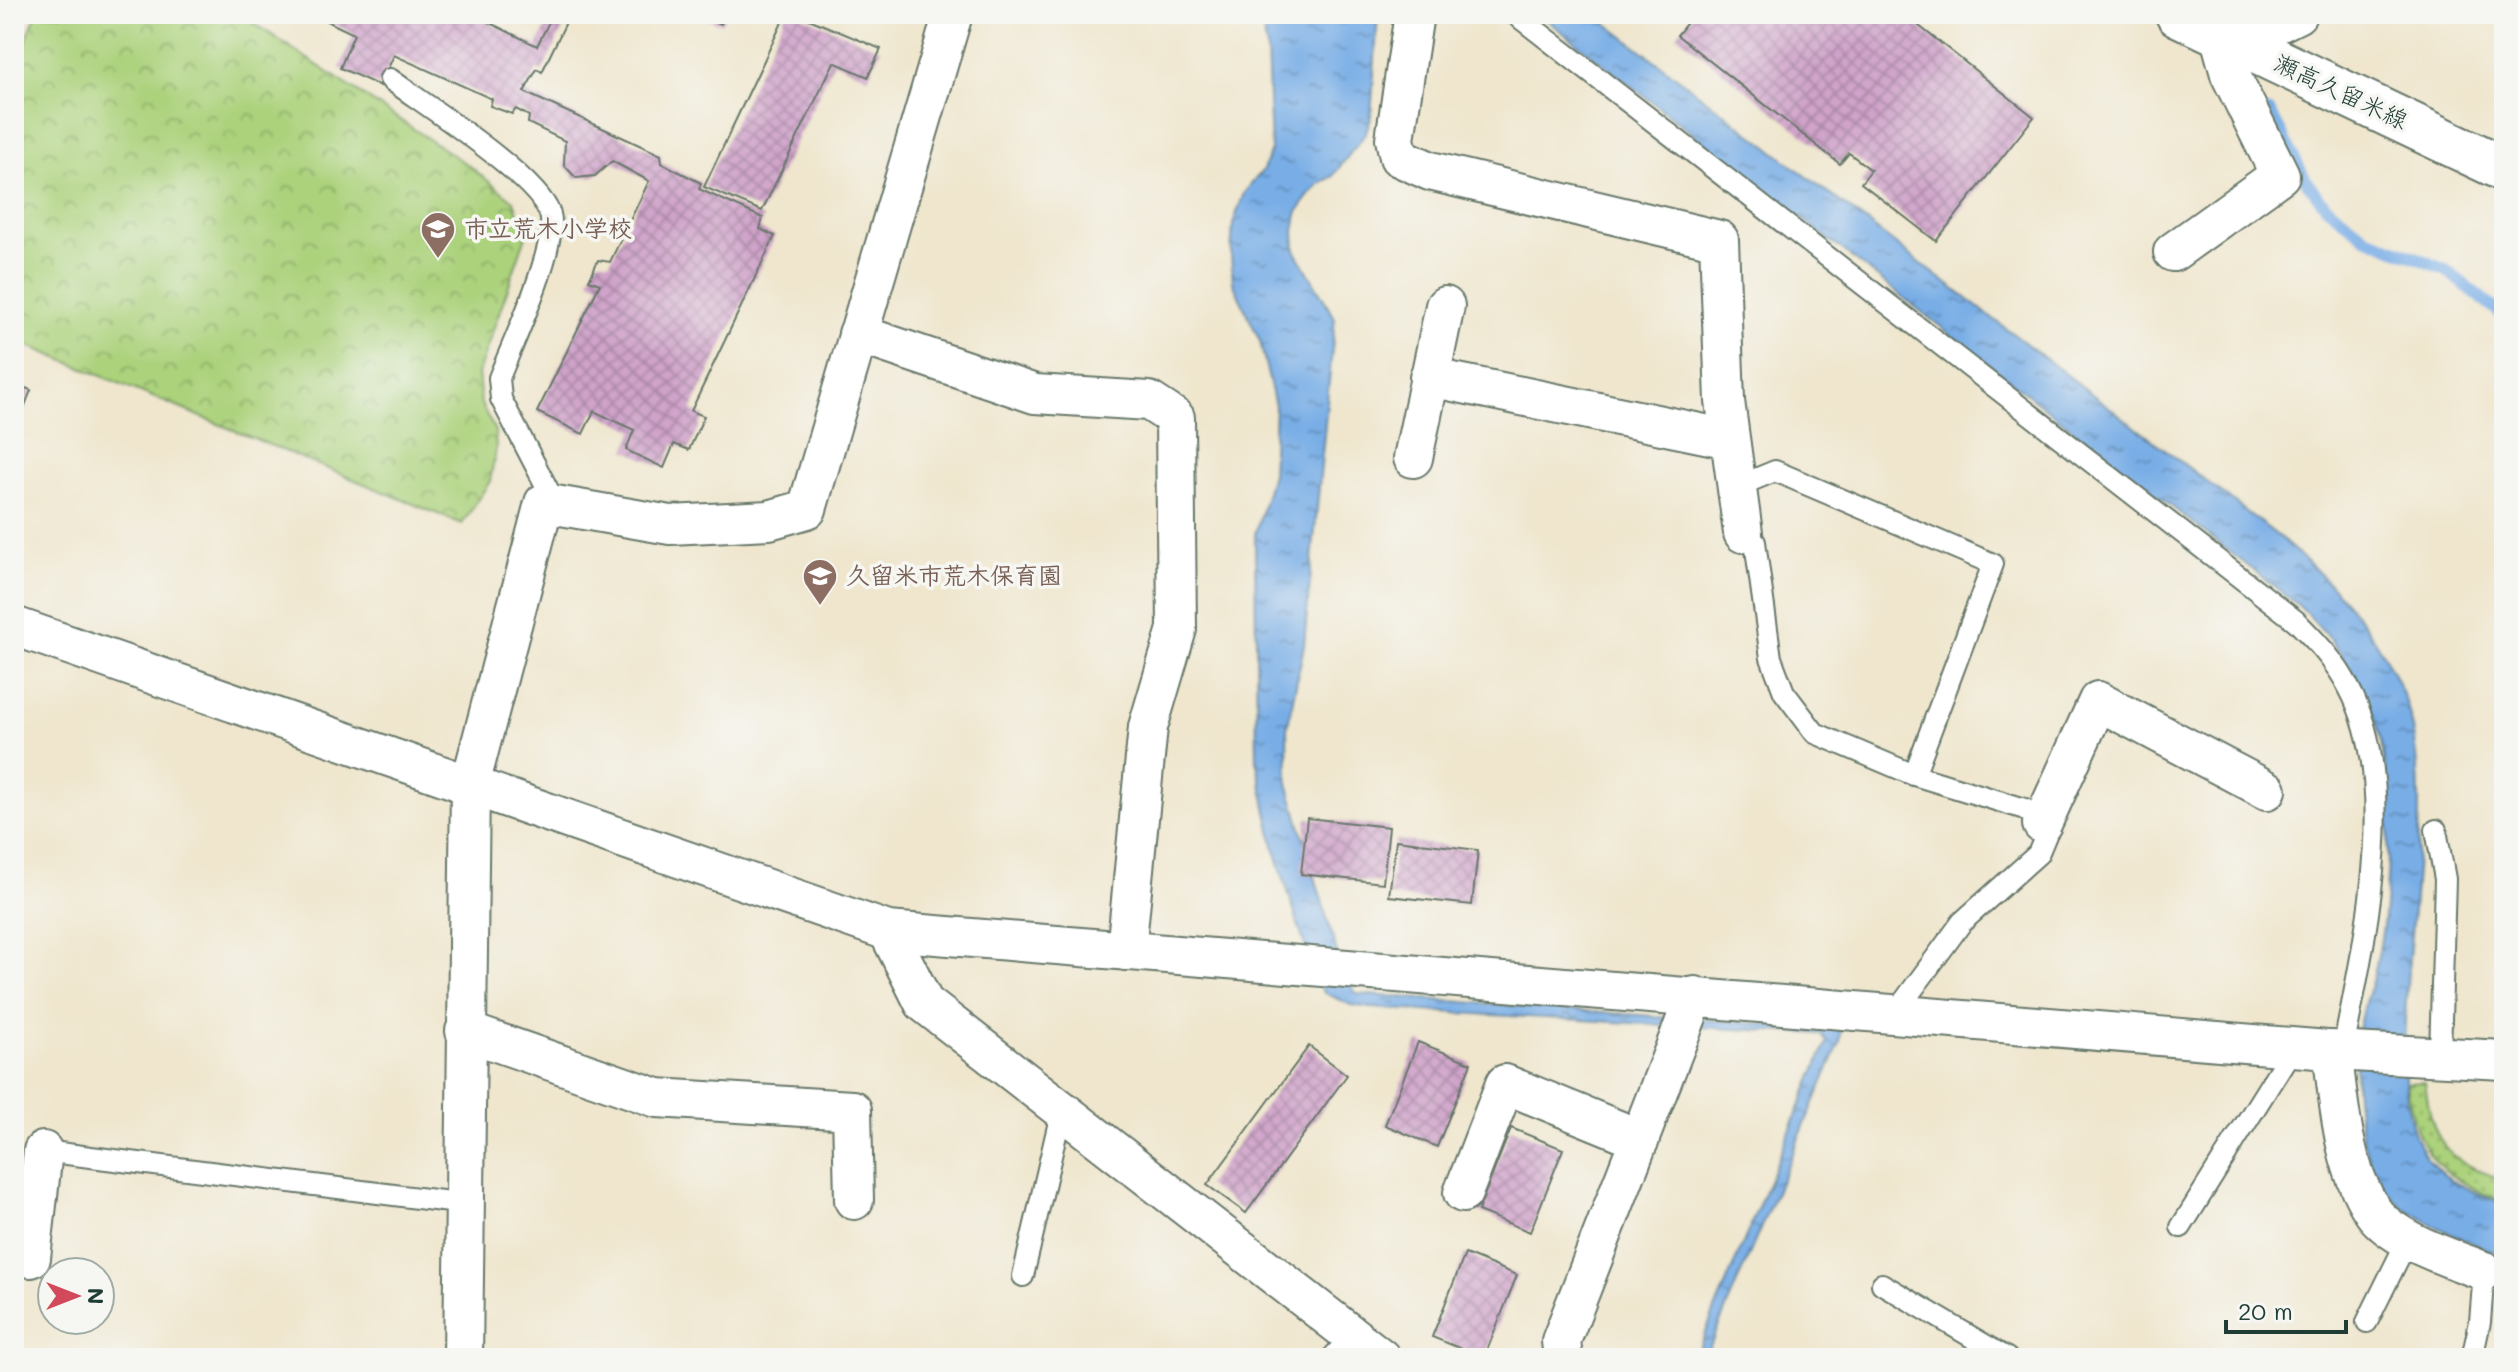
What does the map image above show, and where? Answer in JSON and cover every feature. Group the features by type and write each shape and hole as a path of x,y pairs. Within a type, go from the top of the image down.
{"main road":[{"name":"瀬高久留米線","path":"2178,14 2504,169"}],"street":[{"path":"463,1358 470,785 544,503 670,525 769,520 807,509 953,14"},
{"path":"1414,14 1395,139 1399,157 1430,171 1719,240 1729,439 1743,533"},
{"path":"2173,252 2280,175 2230,74 2228,39 2297,14"},
{"path":"1413,458 1445,306"},
{"path":"858,334 1035,394 1149,401 1175,418 1177,629 1148,727 1126,951"},
{"path":"1429,377 1729,439"},
{"path":"14,626 888,931 2342,1051 2504,1060"},
{"path":"2042,824 2098,701 2267,790"},
{"path":"888,931 924,1003 1062,1109 1355,1351"},
{"path":"1563,1358 1561,1341 1695,996"},
{"path":"465,1031 657,1098 852,1110 854,1200"},
{"path":"2342,1051 2346,1148 2372,1211 2408,1239 2484,1271"},
{"path":"1463,1193 1505,1084 1640,1139"},
{"path":"14,1255 31,1258 43,1151"}],"lane":[{"path":"1515,14 2296,621 2324,650 2350,688 2367,732 2375,815 2372,905 2342,1051"},
{"path":"390,79 527,181 550,214 550,244 499,378 501,399 556,505"},
{"path":"1736,487 1775,471 1993,564 1914,775"},
{"path":"1743,533 1755,542 1771,658 1784,692 1815,733 1914,775 2025,809 2042,824 2046,835 2038,854 1962,922 1896,1012"},
{"path":"2425,1054 2445,879 2436,830"},
{"path":"2181,1227 2294,1046"},
{"path":"1023,1276 1062,1109"},
{"path":"43,1151 466,1204"},
{"path":"2367,1322 2408,1239"},
{"path":"2472,1358 2480,1322 2484,1271"},
{"path":"1882,1284 2007,1358"}],"green space":[{"path":"36,14 240,14 468,165 514,201 526,236 478,373 481,404 495,431 496,449 490,481 462,524 14,340 14,74"},
{"path":"2425,1082 2432,1120 2445,1146 2468,1165 2504,1180 2504,1203 2447,1172 2424,1145 2416,1128 2407,1083"}],"water":[{"path":"1260,14 1378,14 1371,118 1365,134 1332,177 1320,183 1306,199 1297,214 1294,231 1295,250 1335,318 1304,645 1287,729 1288,783 1337,953 1354,990 1357,994 1841,1030 1840,1042 1705,1358 1695,1358 1827,1042 1821,1034 1351,1005 1323,992 1308,956 1275,850 1257,764 1255,534 1272,474 1275,406 1260,341 1233,283 1231,254 1233,224 1244,193 1263,170 1271,150 1267,48"},
{"path":"1539,14 1594,14 2274,533 2350,606 2393,672 2404,697 2416,748 2419,809 2405,1014 2405,1076 2412,1127 2431,1163 2447,1177 2504,1205 2504,1257 2415,1215 2392,1197 2370,1162 2363,1141 2356,1095 2356,1050 2359,1022 2381,940 2387,876 2388,808 2386,775 2375,719 2362,687 2333,643 2298,605"}],"building":[{"path":"312,14 472,14 537,46 553,14 577,14 574,21 568,18 542,72 537,69 524,92 661,155 662,163 701,183 699,189 763,218 760,229 775,236 691,411 704,416 689,450 674,444 664,468 626,450 634,430 594,411 583,434 537,412 600,284 589,280 598,260 610,262 649,181 612,161 595,176 576,178 564,165 565,141 528,123 529,116 516,109 512,114 490,106 492,99 394,55 380,86 340,68 354,34"},
{"path":"707,14 726,14 721,24 705,17"},
{"path":"786,14 797,14 881,49 868,77 834,62 762,211 704,187"},
{"path":"1694,14 1904,14 2034,117 1936,241 1861,183 1871,170 1849,153 1840,164 1677,35"},
{"path":"14,384 31,390 20,418 14,416"},
{"path":"1307,818 1389,827 1383,883 1301,874"},
{"path":"1396,840 1478,850 1472,905 1389,896"},
{"path":"1418,1042 1471,1063 1437,1147 1385,1125"},
{"path":"1309,1046 1347,1075 1246,1213 1207,1185"},
{"path":"1511,1128 1563,1149 1530,1232 1478,1211"},
{"path":"1465,1254 1517,1275 1484,1358 1432,1337"}],"waterway":[{"path":"2270,112 2308,184 2326,206 2366,237 2446,270 2504,316"}],"place":[{"name":"市立荒木小学校","path":"438,260"},
{"name":"久留米市荒木保育園","path":"820,607"}]}
